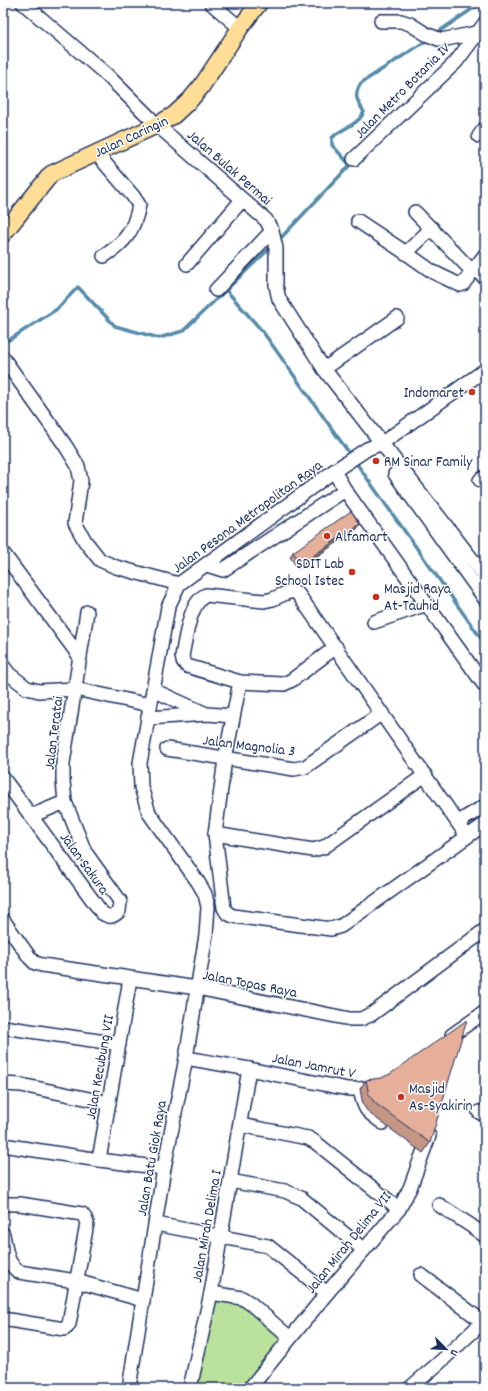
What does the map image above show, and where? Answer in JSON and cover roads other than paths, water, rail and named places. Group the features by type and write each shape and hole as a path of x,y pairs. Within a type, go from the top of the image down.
{"main road":[{"name":"Jalan Caringin","path":"3,234 51,174 157,125 174,115 201,88 240,28 259,3"}],"street":[{"name":"Jalan Bulak Permai","path":"23,3 107,76 157,125 266,220 274,240"},
{"path":"211,3 240,28"},
{"path":"381,21 400,21 410,24 426,34 441,40 481,28"},
{"name":"Jalan Metro Botania IV","path":"354,159 456,62 481,28"},
{"path":"96,153 139,205 134,224 126,239 104,256"},
{"path":"187,264 242,200"},
{"path":"415,212 485,278"},
{"path":"358,221 433,272 460,285 463,284 485,255"},
{"path":"406,253 432,228"},
{"path":"216,290 274,240"},
{"path":"274,240 276,286 279,299 375,446 485,599"},
{"path":"324,369 397,318"},
{"path":"3,358 65,445 78,466 81,481 75,523 85,541 100,560 116,567 179,584"},
{"name":"Jalan Pesona Metropolitan Raya","path":"208,907 205,894 198,882 149,813 141,787 140,763 168,607 179,584 338,469 375,446 485,370"},
{"path":"375,446 485,576"},
{"path":"338,469 345,490 485,686"},
{"path":"207,565 223,570 345,490"},
{"path":"3,553 8,571 80,657"},
{"path":"336,647 292,680 284,684 240,682 187,666 183,661 182,656 190,616 201,597 206,595 264,601 292,591 298,594 336,647 468,836"},
{"path":"374,622 427,604"},
{"name":"Jalan Teratai","path":"87,612 63,763 65,802 85,852 120,901 119,911"},
{"path":"3,666 9,674 27,688 39,691 75,689 149,712 233,716"},
{"path":"240,682 225,759 215,834 224,908 227,913 232,916 330,929 340,926 485,824"},
{"path":"153,690 207,714"},
{"name":"Jalan Magnolia 3","path":"167,750 294,769 305,767 382,713"},
{"path":"215,834 313,850 324,847 425,775"},
{"name":"Jalan Sakura","path":"3,778 102,913 108,916 114,916 119,911"},
{"path":"31,816 65,802"},
{"path":"458,822 485,806"},
{"name":"Jalan Batu Giok Raya","path":"130,1388 164,1168 186,1058 206,935 208,907"},
{"name":"Jalan Topas Raya","path":"3,920 35,963 130,979 197,988 350,1019 361,1019 388,1002 485,930"},
{"name":"Jalan Kecubung VII","path":"99,1160 130,979"},
{"path":"441,1043 485,1012"},
{"path":"3,1027 119,1044"},
{"path":"456,1044 461,1029"},
{"name":"Jalan Jamrut V","path":"186,1058 348,1089 360,1090 374,1088 390,1079"},
{"name":"Jalan Mirah Delima I","path":"190,1388 211,1293 249,1069"},
{"path":"3,1084 21,1085 109,1103"},
{"path":"360,1090 365,1109 393,1131"},
{"name":"Jalan Mirah Delima VII","path":"250,1388 327,1293 399,1209 410,1188 432,1124"},
{"path":"240,1125 308,1138 399,1209"},
{"path":"3,1144 99,1160 164,1168"},
{"path":"411,1144 423,1153"},
{"path":"230,1181 291,1193 301,1198 364,1250"},
{"path":"3,1204 20,1204 82,1214 87,1223 69,1324 67,1327 64,1329 3,1319"},
{"path":"439,1205 485,1236"},
{"path":"156,1224 268,1246 327,1293"},
{"path":"3,1234 9,1261 12,1267 19,1272 76,1281 143,1300"},
{"path":"410,1388 440,1363 484,1321 421,1275"},
{"path":"211,1293 242,1298 250,1303 290,1338"}],"waterway":[{"path":"435,34 481,3"},
{"path":"277,242 350,165 332,145 332,138 340,131 357,121 364,112 357,98 357,91 361,83 429,39"},
{"path":"272,246 226,290 263,332 485,644"},
{"path":"9,340 57,309 78,287 115,326 159,338 183,331 226,290"}],"place":[{"name":"Indomaret","path":"472,392"},
{"name":"RM Sinar Family","path":"376,461"},
{"name":"Alfamart","path":"327,536"},
{"name":"SDIT Lab School Istec","path":"352,572"},
{"name":"Masjid Raya At-Tauhid","path":"376,597"},
{"name":"Masjid As-Syakirin","path":"401,1097"}]}
